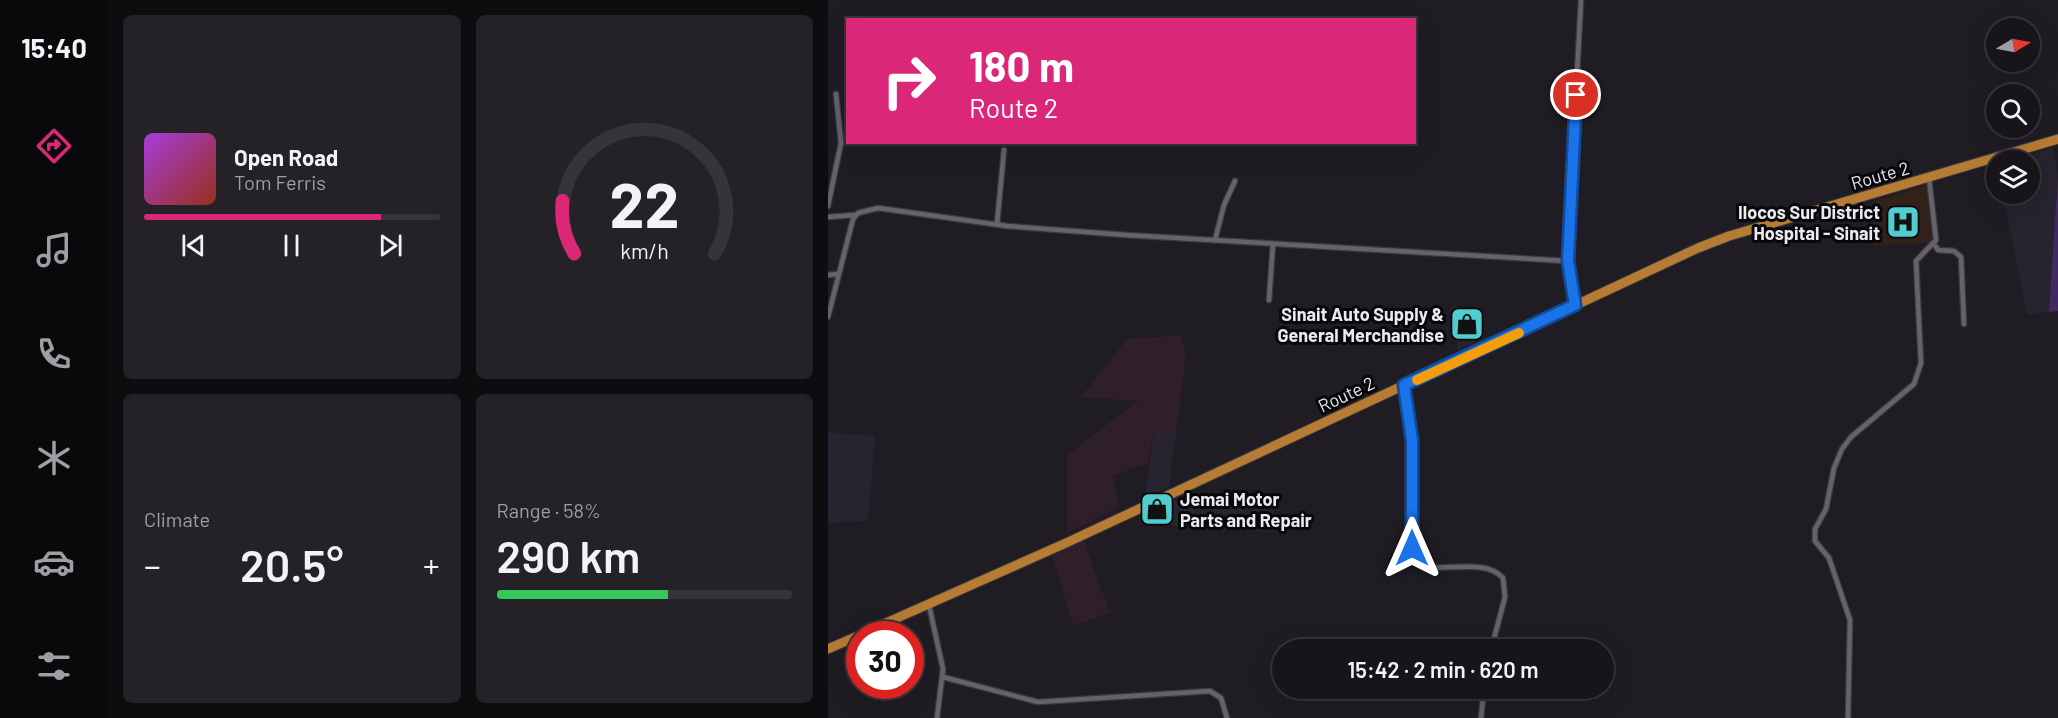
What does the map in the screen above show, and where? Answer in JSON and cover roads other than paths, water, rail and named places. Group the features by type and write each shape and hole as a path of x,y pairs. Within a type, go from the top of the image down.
{"highway":[{"name":"Route 2","path":"892,621 1729,236 2058,139"},
{"name":"Route 2","path":"828,649 846,641"}],"street":[{"path":"1575,305 1568,261 1581,0"},
{"path":"828,206 841,143 836,94"},
{"path":"998,224 1004,150"},
{"path":"1848,718 1850,620 1829,558 1815,541 1815,529 1826,509 1834,468 1842,449 1851,437 1918,379 1921,363 1916,261 1919,255 1936,240 1929,178"},
{"path":"1215,240 1224,205 1235,181"},
{"path":"828,217 855,215 878,208 998,224 1273,244 1568,261"},
{"path":"828,317 829,304 855,215"},
{"path":"1269,300 1273,244"},
{"path":"1934,244 1938,250 1953,251 1961,257 1964,324"},
{"path":"828,275 838,274"},
{"path":"1404,385 1412,440 1414,559 1424,566 1493,570 1503,578 1505,597 1494,639"},
{"path":"929,605 942,657 943,676 937,718"},
{"path":"943,676 1038,702 1210,691 1221,698 1227,718"},
{"path":"1480,718 1483,699"}],"place":[{"name":"Ilocos Sur District Hospital - Sinait","path":"1903,222"},
{"name":"Sinait Auto Supply & General Merchandise","path":"1467,324"},
{"name":"Jemai Motor Parts and Repair","path":"1157,509"}]}
